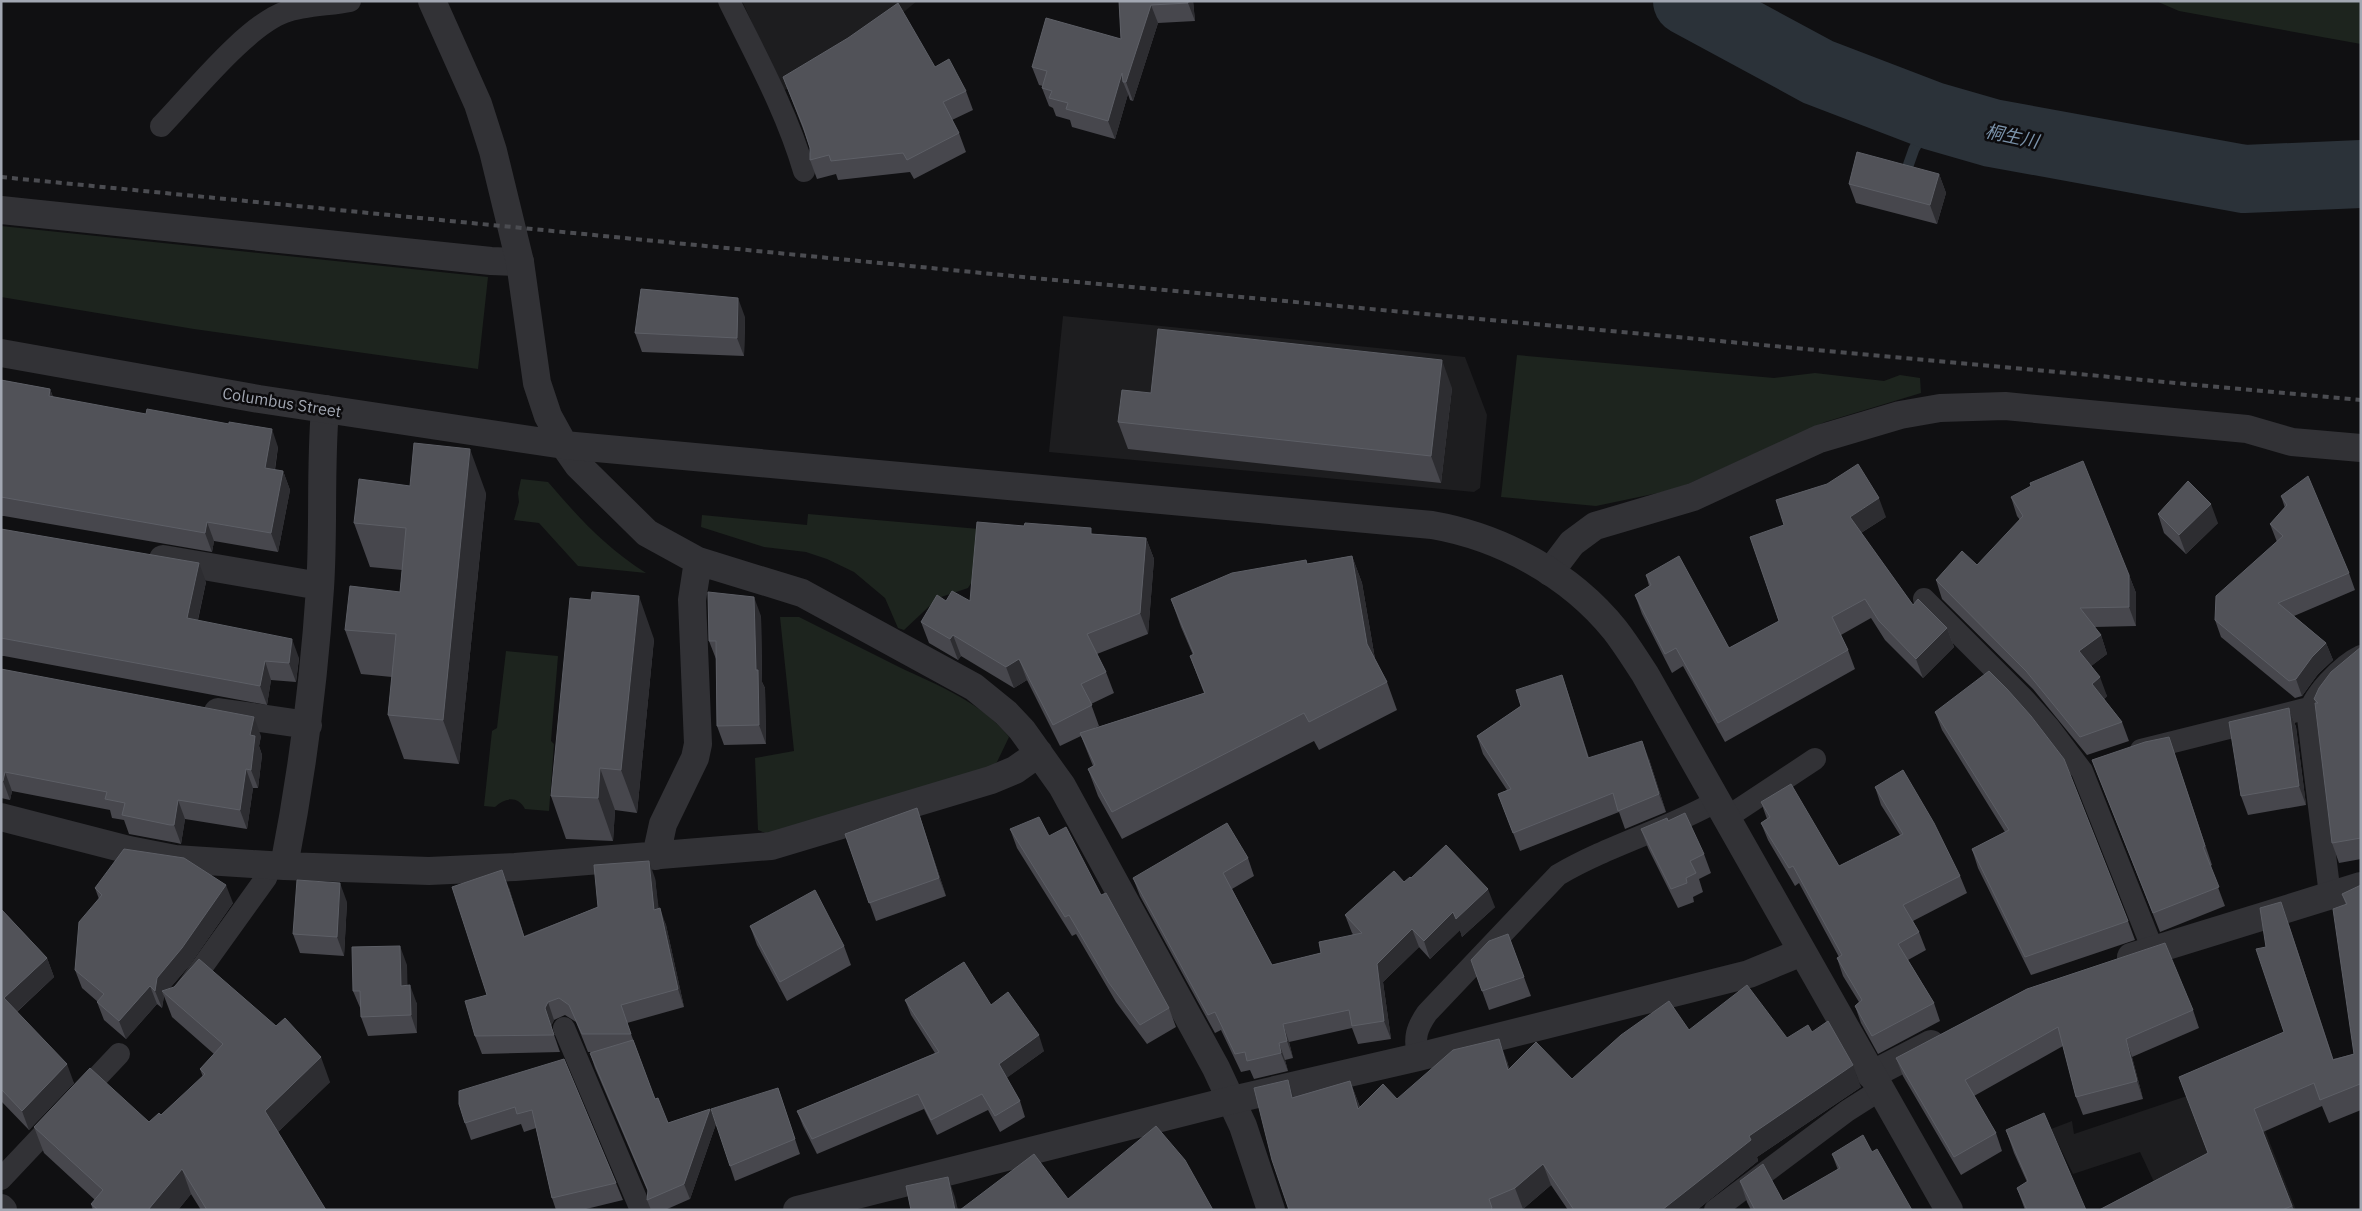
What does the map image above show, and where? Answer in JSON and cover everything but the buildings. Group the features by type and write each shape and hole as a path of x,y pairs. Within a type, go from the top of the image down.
{"street":[{"path":"432,1 478,104 503,188 520,262 536,383 548,416 564,445 578,465 647,534 698,561 802,593 974,687 1006,713 1039,753 1062,786 1232,1100 1243,1126 1271,1210"},
{"path":"1,210 481,260 520,262"},
{"name":"Columbus Street","path":"1,353 325,409 564,445 1432,526 1497,543 1550,572 1577,593 1614,629 1645,674 1949,1210"},
{"path":"1550,572 1572,543 1595,526 1693,497 1819,439 1891,418 1940,408 2005,406 2247,429 2292,442 2361,448"},
{"path":"278,866 308,726 320,586 322,446 325,409"},
{"path":"139,555 320,586"},
{"path":"656,856 663,824 695,758 698,744 692,600 698,561"},
{"path":"192,707 268,721 308,726"},
{"path":"1,817 129,850 175,859 278,866 430,871 515,867 771,846 991,780 1015,770 1039,753"},
{"path":"2111,964 2361,886"},
{"path":"797,1210 826,1206 1232,1100 1418,1057 1749,974 1802,952"},
{"path":"1876,1082 1952,1032"}],"lane":[{"path":"161,126 250,33 270,19 287,11 350,1"},
{"path":"730,1 798,150 804,171"},
{"path":"1924,599 2090,768 2153,950"},
{"path":"2123,756 2309,708 2340,671 2361,656"},
{"path":"2309,708 2312,756 2330,895"},
{"path":"1418,1057 1415,1041 1416,1029 1427,1012 1558,874 1578,863 1681,820 1722,810 1815,759"},
{"path":"174,1004 199,974 266,878 278,866"},
{"path":"564,1028 641,1210"},
{"path":"1,1180 119,1054"},
{"path":"1715,1210 1847,1111 1876,1082"}],"shaded area":[{"path":"742,1 917,1 877,34 783,91"},
{"path":"2156,1 2361,1 2361,44 2179,11"},
{"path":"1,226 488,277 478,369 194,329 1,297"},
{"path":"1063,316 1465,357 1487,415 1480,488 1474,492 1049,452"},
{"path":"1517,355 1774,378 1815,373 1884,381 1900,375 1920,378 1921,393 1825,422 1677,489 1596,506 1501,497"},
{"path":"521,479 548,482 593,531 617,553 646,573 578,566 539,523 514,520 519,502 518,493"},
{"path":"808,514 979,529 975,577 968,588 938,598 904,630 898,628 885,598 854,572 827,559 806,552 764,547 701,527 702,515 807,525"},
{"path":"780,617 799,617 944,688 973,705 986,714 1009,737 997,762 991,767 768,834 758,830 755,758 794,751"},
{"path":"506,651 558,656 551,741 554,744 549,811 525,809 519,802 511,799 503,801 495,807 484,806 492,731 497,728"},
{"path":"2242,1071 2296,1210 2147,1210 2163,1201 2140,1152 2073,1174 2051,1129 2072,1121 2074,1134 2187,1096"}],"waterway":[{"name":"桐生川","path":"1687,1 1818,72 1933,116 1992,133 2244,179 2361,174"},
{"path":"1903,180 1914,149 1933,116"}],"railway":[{"path":"1,177 1023,277 2361,400"}]}
